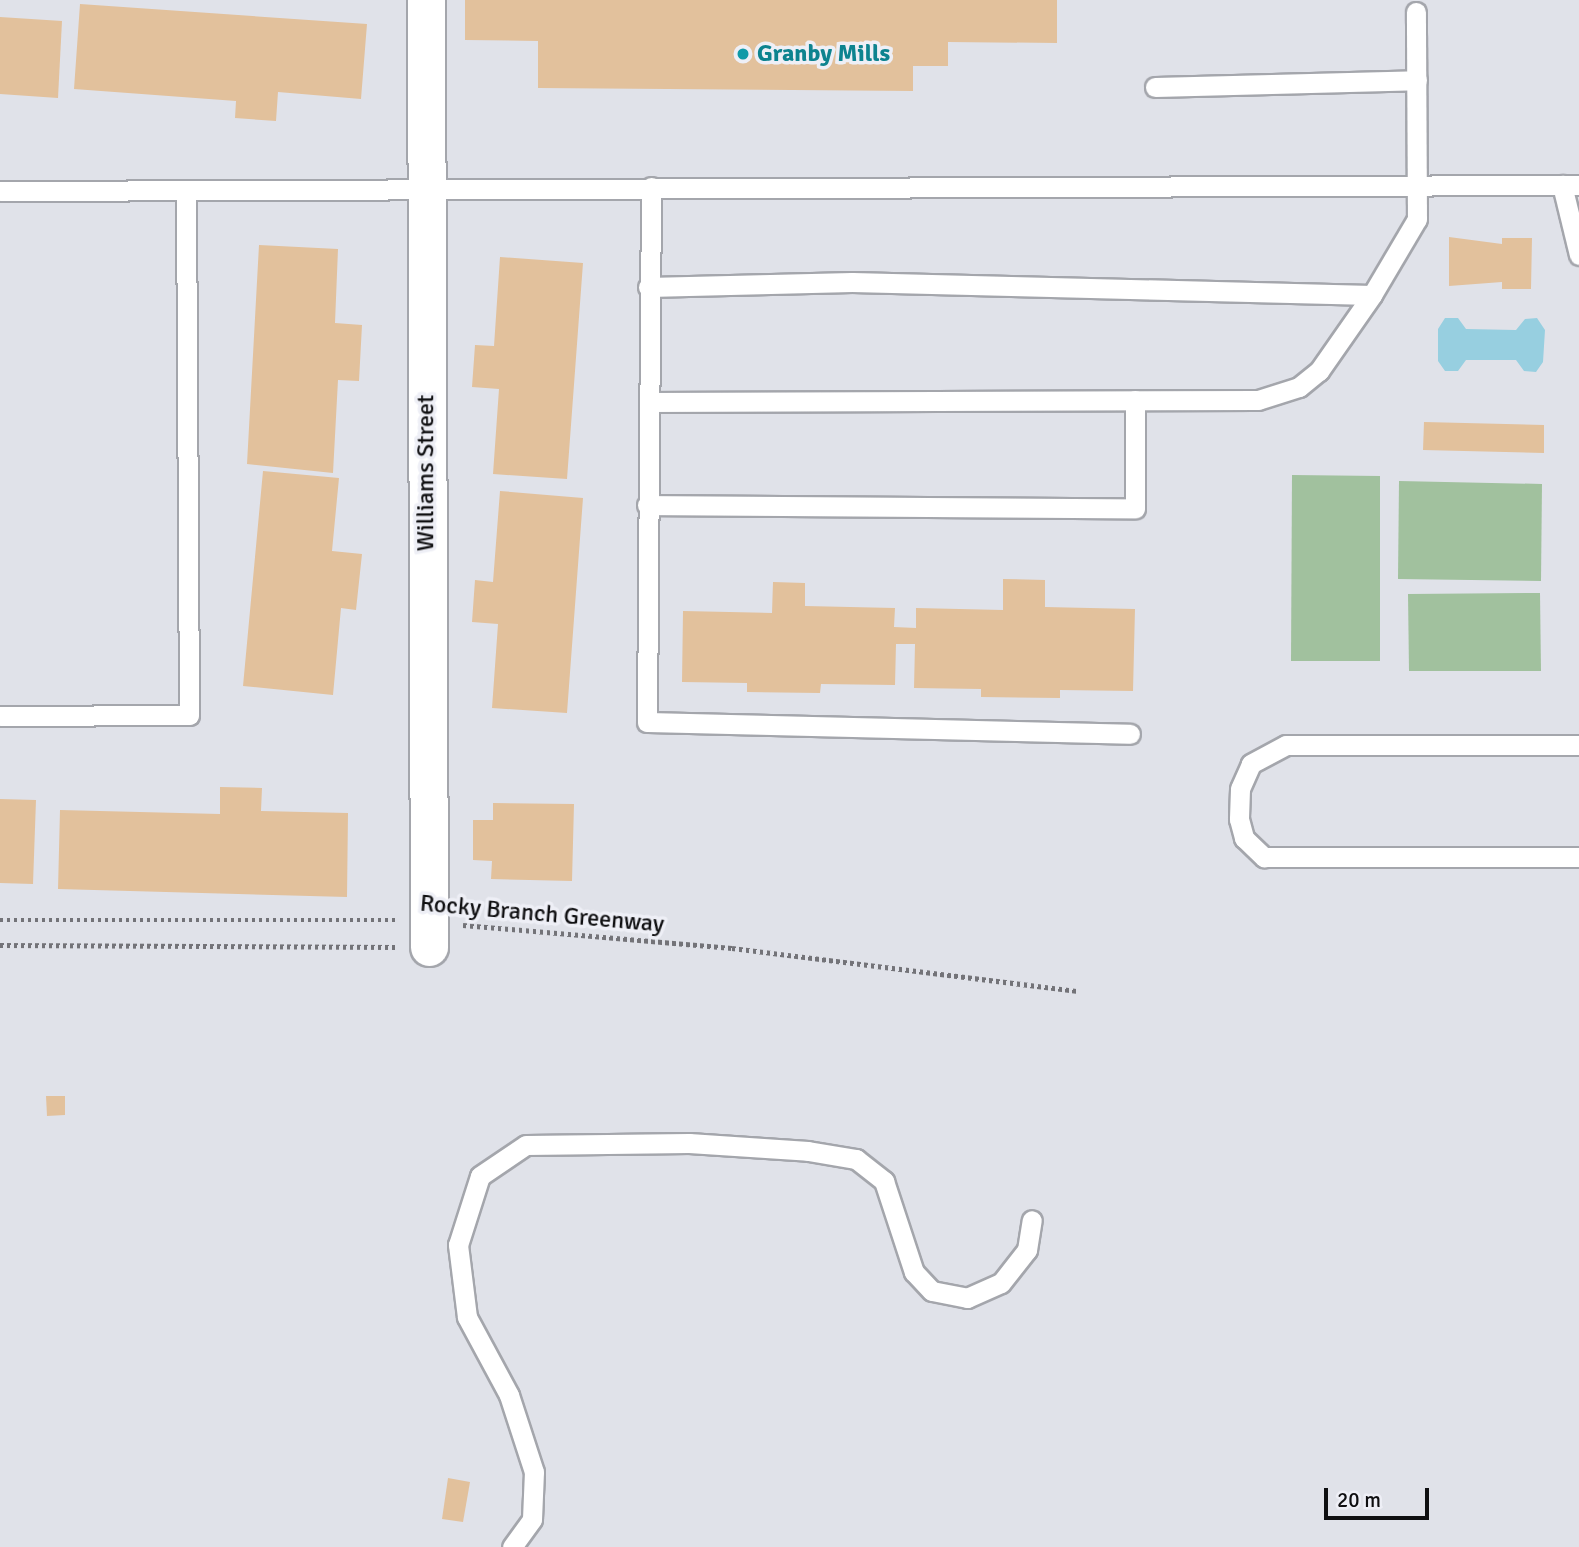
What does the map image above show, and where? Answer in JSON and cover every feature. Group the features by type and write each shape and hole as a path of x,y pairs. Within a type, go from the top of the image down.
{"street":[{"name":"Williams Street","path":"426,0 429,935"}],"lane":[{"path":"649,402 1258,400 1300,387 1319,371 1373,295 1412,234 1417,219 1416,12"},
{"path":"1156,87 1417,80"},
{"path":"0,191 1570,185 1579,255"},
{"path":"651,187 648,287 647,722 1130,734"},
{"path":"0,716 189,715 186,191"},
{"path":"648,287 852,282 1373,295"},
{"path":"647,505 1135,508 1135,400"},
{"path":"1579,745 1286,745 1251,764 1240,789 1239,819 1244,838 1264,857 1579,857"},
{"path":"512,1547 532,1519 534,1472 509,1395 467,1317 458,1245 480,1176 526,1145 690,1143 808,1151 856,1159 884,1181 914,1272 933,1291 967,1298 1001,1283 1027,1250 1032,1220"}],"path":[{"name":"Rocky Branch Greenway","path":"0,920 732,948 1078,991"},
{"path":"0,945 429,935"}],"green space":[{"path":"1292,475 1380,476 1380,661 1291,661"},
{"path":"1399,481 1542,484 1541,581 1398,579"},
{"path":"1540,593 1541,671 1409,671 1408,594"}],"water":[{"path":"1445,318 1458,318 1466,329 1516,330 1525,319 1537,318 1545,330 1543,362 1536,372 1524,371 1516,360 1466,360 1458,371 1445,371 1438,361 1438,329"}],"building":[{"name":"Granby Mills","path":"465,0 1057,0 1057,43 948,42 948,66 913,66 913,91 538,88 538,41 465,40"},
{"path":"80,4 367,24 361,99 278,92 276,121 235,118 236,101 74,89"},
{"path":"0,17 62,21 58,98 0,94"},
{"path":"1449,237 1502,244 1502,238 1532,238 1531,289 1502,289 1502,282 1449,286"},
{"path":"259,245 338,249 335,323 362,325 359,381 338,380 333,473 247,464"},
{"path":"500,257 583,263 567,479 493,474 499,389 472,387 475,345 494,346"},
{"path":"1424,422 1544,425 1544,453 1423,450"},
{"path":"263,471 339,478 332,551 362,554 356,610 341,608 333,695 243,686"},
{"path":"500,491 583,498 567,713 492,708 498,624 472,622 475,580 493,582"},
{"path":"1003,579 1045,580 1045,607 1135,609 1133,691 1060,690 1060,698 981,697 981,689 914,688 915,644 896,644 895,685 821,684 820,693 747,692 747,683 682,682 683,611 772,613 773,582 805,583 805,606 895,608 894,627 916,628 916,608 1003,610"},
{"path":"220,787 262,788 261,811 348,813 347,897 58,889 60,810 220,814"},
{"path":"0,799 36,800 33,884 0,883"},
{"path":"493,803 574,804 572,881 491,879 492,861 473,860 473,820 493,820"},
{"path":"46,1096 65,1096 65,1115 47,1116"},
{"path":"448,1478 470,1482 463,1522 442,1519"}],"place":[{"name":"Granby Mills","path":"743,54"}]}
